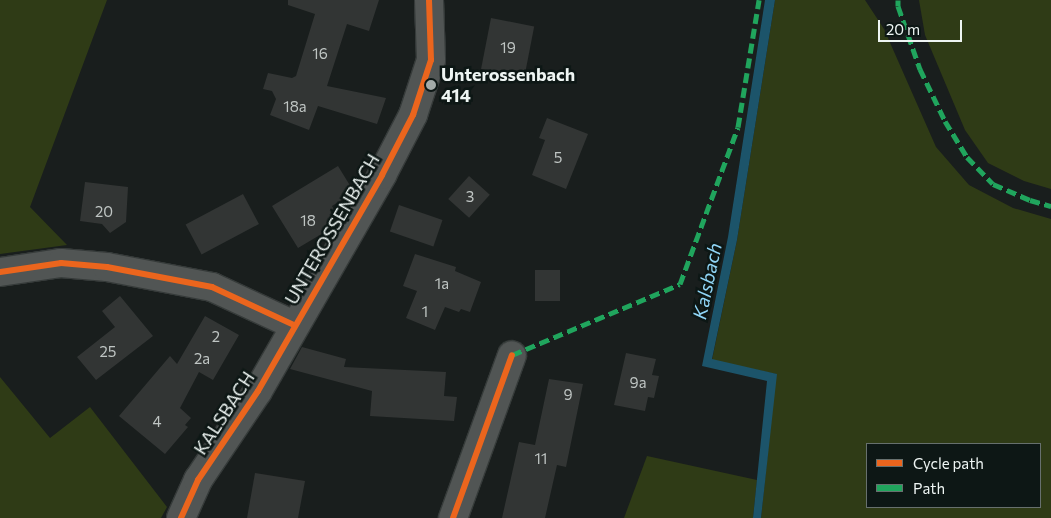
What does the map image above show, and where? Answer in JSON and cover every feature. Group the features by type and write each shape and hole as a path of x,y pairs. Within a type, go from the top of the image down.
{"street":[{"name":"UNTEROSSENBACH","path":"0,272 61,263 107,267 212,287 294,325 382,175 413,115 431,60 429,0"},
{"name":"KALSBACH","path":"181,518 198,480 258,391 294,325"},
{"path":"454,518 512,355"}],"green space":[{"path":"0,0 107,0 30,207 67,245 0,254"},
{"path":"775,0 865,0 884,29 936,147 969,185 1013,208 1051,219 1051,518 761,518 776,374 712,360 737,240"},
{"path":"919,0 1051,0 1051,189 1024,181 988,163 965,130 925,35"},
{"path":"0,377 50,438 90,407 167,507 161,518 0,518"},
{"path":"647,456 757,480 753,518 624,518"}],"water":[{"path":"765,0 775,0 737,240 712,359 777,374 761,518 753,518 767,381 702,366 728,237"}],"building":[{"path":"288,0 379,0 369,31 347,24 327,86 386,98 377,124 318,106 309,130 270,115 276,99 272,91 263,89 268,73 292,78 296,76 315,14 288,5"},
{"path":"491,18 534,26 524,77 481,69"},
{"path":"547,118 588,134 566,189 532,175 545,140 539,138"},
{"path":"338,166 354,192 332,206 339,218 328,225 330,229 298,248 272,206"},
{"path":"469,176 490,195 469,218 448,199"},
{"path":"85,182 128,187 126,222 110,233 102,224 80,221"},
{"path":"243,194 259,224 202,255 186,225"},
{"path":"399,205 442,220 433,246 390,231"},
{"path":"415,254 456,267 455,271 481,282 470,312 461,309 459,312 445,307 435,330 406,318 417,291 403,286"},
{"path":"535,270 560,270 560,301 535,301"},
{"path":"120,296 153,336 96,380 77,357 115,327 102,311"},
{"path":"205,316 239,335 213,380 199,372 180,408 191,418 185,425 188,427 165,454 119,416 170,356 177,364"},
{"path":"302,347 346,359 344,367 446,372 444,396 457,397 454,421 370,416 372,391 290,369"},
{"path":"626,353 656,359 652,375 659,376 654,398 648,397 645,411 614,405"},
{"path":"549,379 583,384 566,467 557,465 545,518 502,518 519,442 535,445"},
{"path":"255,473 305,481 298,518 247,518"}],"marked path":[{"path":"512,355 680,284 738,127 759,0"},
{"path":"898,0 898,6 920,69 945,121 967,157 993,184 1030,200 1051,206"}],"cycle path":[{"path":"181,518 198,480 258,391 382,175 413,115 431,60 429,0"},
{"path":"0,272 61,263 107,267 212,287 294,325"},
{"path":"453,518 512,355"}],"place":[{"name":"Unterossenbach 414","path":"431,85"}],"water label":[{"name":"Kalsbach","path":"707,281"}]}
